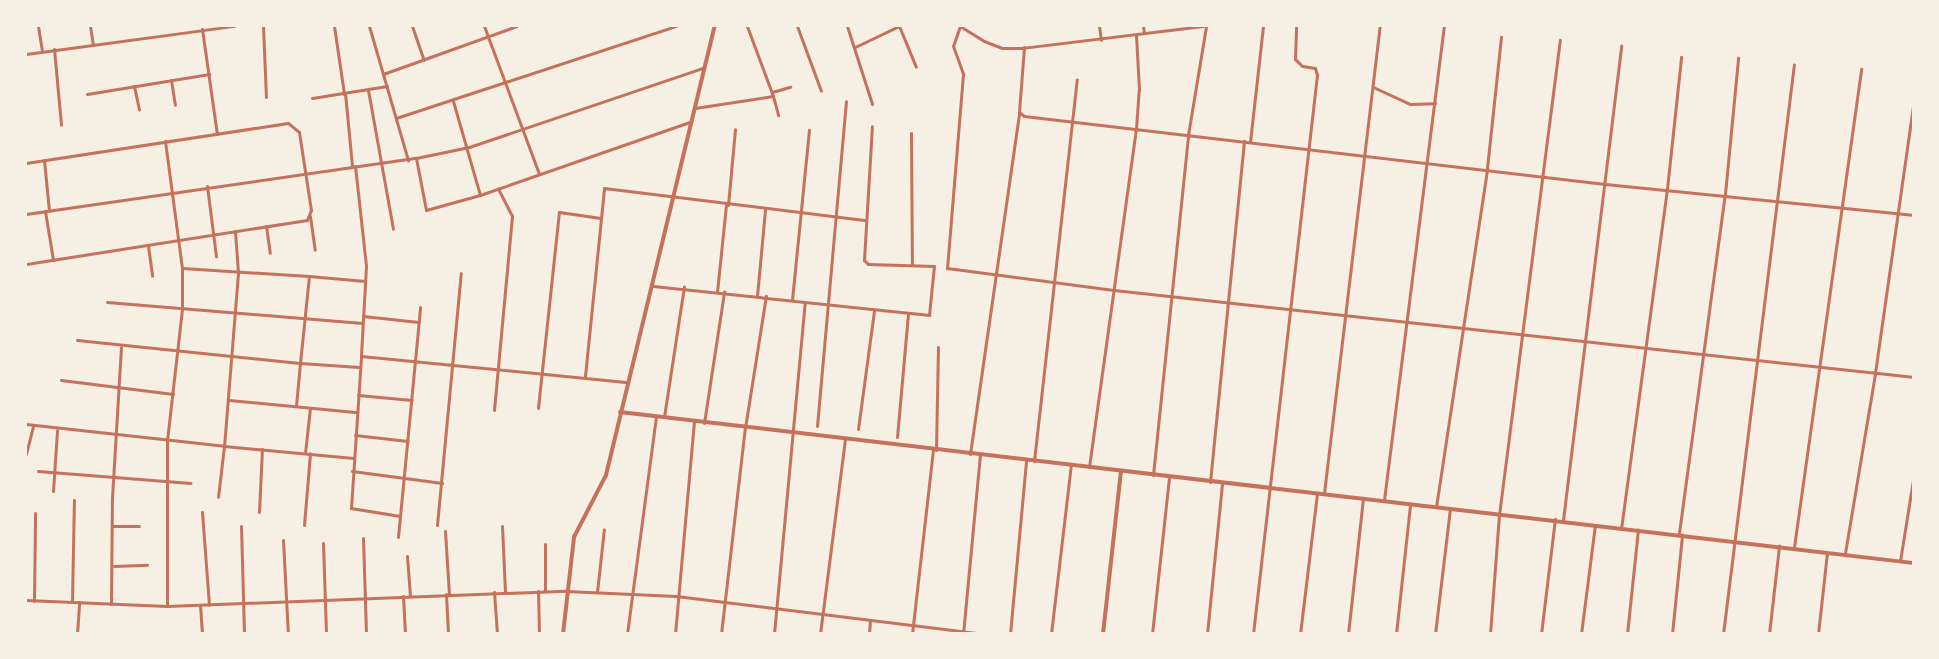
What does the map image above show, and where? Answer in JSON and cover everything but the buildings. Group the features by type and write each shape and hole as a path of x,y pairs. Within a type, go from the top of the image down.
{"street":[{"path":"38,26 42,51"},
{"path":"90,26 93,44"},
{"path":"26,54 211,27 234,26"},
{"path":"263,26 266,97"},
{"path":"334,26 365,243 365,281 351,508 400,516"},
{"path":"369,26 408,160"},
{"path":"412,26 424,60"},
{"path":"484,26 538,174"},
{"path":"383,74 517,26"},
{"path":"396,118 676,26"},
{"path":"563,633 566,591 574,537 606,476 715,26"},
{"path":"747,26 778,115"},
{"path":"797,26 821,90"},
{"path":"847,26 872,104"},
{"path":"855,47 900,26 916,67"},
{"path":"1153,475 1173,295 1188,135 1205,26 1188,26 1101,40 1002,48 960,26 953,46 956,61 962,69 962,84 945,263 950,269 1114,290 1173,295 1586,340 1642,349 1760,362 1914,377"},
{"path":"1099,26 1101,40"},
{"path":"1143,26 1144,33"},
{"path":"1250,142 1263,26"},
{"path":"1253,633 1269,488 1293,309 1317,71 1295,59 1296,26"},
{"path":"1324,494 1362,155 1380,26"},
{"path":"1384,500 1404,320 1444,26"},
{"path":"202,29 217,134"},
{"path":"1089,467 1136,129 1139,90 1136,35"},
{"path":"1436,507 1487,168 1501,37"},
{"path":"1490,633 1499,514 1560,40"},
{"path":"1563,520 1621,46"},
{"path":"970,454 993,275 1019,112 1024,47"},
{"path":"54,49 61,125"},
{"path":"1621,529 1642,349 1667,189 1681,57"},
{"path":"1672,633 1680,534 1701,355 1725,194 1738,58"},
{"path":"1724,633 1760,362 1794,64"},
{"path":"26,214 207,186 416,159 469,147 521,127 703,68"},
{"path":"1794,547 1816,368 1861,69"},
{"path":"87,94 209,74"},
{"path":"1034,461 1057,282 1077,79"},
{"path":"171,80 175,105"},
{"path":"134,86 139,109"},
{"path":"312,98 387,86"},
{"path":"695,108 772,94 790,87"},
{"path":"1373,87 1410,104 1435,103"},
{"path":"368,90 393,229"},
{"path":"1845,553 1875,373 1914,99"},
{"path":"453,101 469,147 480,195"},
{"path":"817,426 825,303 836,219 846,101"},
{"path":"1019,112 1024,116 1542,174 1605,184 1725,194 1914,215"},
{"path":"416,159 426,210 480,195 690,122"},
{"path":"26,163 165,141 294,125 307,172 315,249"},
{"path":"653,286 766,296 929,315 934,266 865,263 872,126"},
{"path":"717,292 735,129"},
{"path":"792,300 809,130"},
{"path":"911,133 912,265"},
{"path":"165,141 182,268 179,352 167,440 167,606"},
{"path":"1210,482 1231,303 1244,141"},
{"path":"44,160 53,260"},
{"path":"207,186 216,256"},
{"path":"494,410 512,216 498,188"},
{"path":"585,376 604,188 727,205 801,212 836,219 867,220"},
{"path":"757,296 765,209"},
{"path":"538,408 559,212 601,218"},
{"path":"26,264 148,246 266,226 310,216"},
{"path":"266,226 270,253"},
{"path":"218,497 229,400 238,273 235,231"},
{"path":"148,246 152,276"},
{"path":"182,268 365,281"},
{"path":"437,525 461,273"},
{"path":"296,406 309,276"},
{"path":"664,417 684,288"},
{"path":"704,423 724,292"},
{"path":"721,633 745,428 766,296"},
{"path":"107,302 235,314 362,322"},
{"path":"774,633 805,302"},
{"path":"398,537 420,307"},
{"path":"858,429 874,310"},
{"path":"897,437 908,314"},
{"path":"363,315 419,322"},
{"path":"77,340 121,347 232,358 360,367"},
{"path":"111,604 114,566 113,477 121,347"},
{"path":"912,633 934,449 938,347"},
{"path":"361,356 585,376 628,382"},
{"path":"61,380 173,394"},
{"path":"358,395 412,400"},
{"path":"229,400 357,412"},
{"path":"305,453 310,408"},
{"path":"620,412 1121,472 1736,540 1914,563"},
{"path":"627,633 656,417"},
{"path":"675,633 676,596 694,422"},
{"path":"26,424 57,430 353,458"},
{"path":"26,454 33,426"},
{"path":"53,491 56,473 57,430"},
{"path":"355,435 408,441"},
{"path":"820,633 845,440"},
{"path":"259,512 262,449"},
{"path":"304,525 310,453"},
{"path":"963,632 980,455"},
{"path":"1010,633 1026,460"},
{"path":"1051,633 1071,465"},
{"path":"38,471 191,483"},
{"path":"352,471 442,483"},
{"path":"1103,633 1121,472"},
{"path":"1900,561 1914,474"},
{"path":"1152,633 1169,477"},
{"path":"1206,633 1222,483"},
{"path":"1300,633 1317,493"},
{"path":"1348,633 1363,498"},
{"path":"72,601 74,500"},
{"path":"1396,633 1410,503"},
{"path":"1435,633 1450,509"},
{"path":"202,512 209,605"},
{"path":"34,601 35,513"},
{"path":"1541,633 1555,519"},
{"path":"1581,633 1595,525"},
{"path":"112,526 139,526"},
{"path":"241,526 244,633"},
{"path":"502,526 505,592"},
{"path":"597,592 604,529"},
{"path":"1627,633 1638,530"},
{"path":"445,531 448,633"},
{"path":"363,538 366,633"},
{"path":"283,540 288,633"},
{"path":"323,543 326,633"},
{"path":"545,544 545,591"},
{"path":"1768,633 1779,546"},
{"path":"1818,633 1827,551"},
{"path":"407,556 410,596"},
{"path":"114,566 147,565"},
{"path":"538,591 539,633"},
{"path":"26,600 167,606 494,592 597,592 676,596 822,616 985,633"},
{"path":"494,592 497,633"},
{"path":"403,596 405,633"},
{"path":"78,633 79,602"},
{"path":"200,605 202,633"},
{"path":"869,633 870,621"}]}
